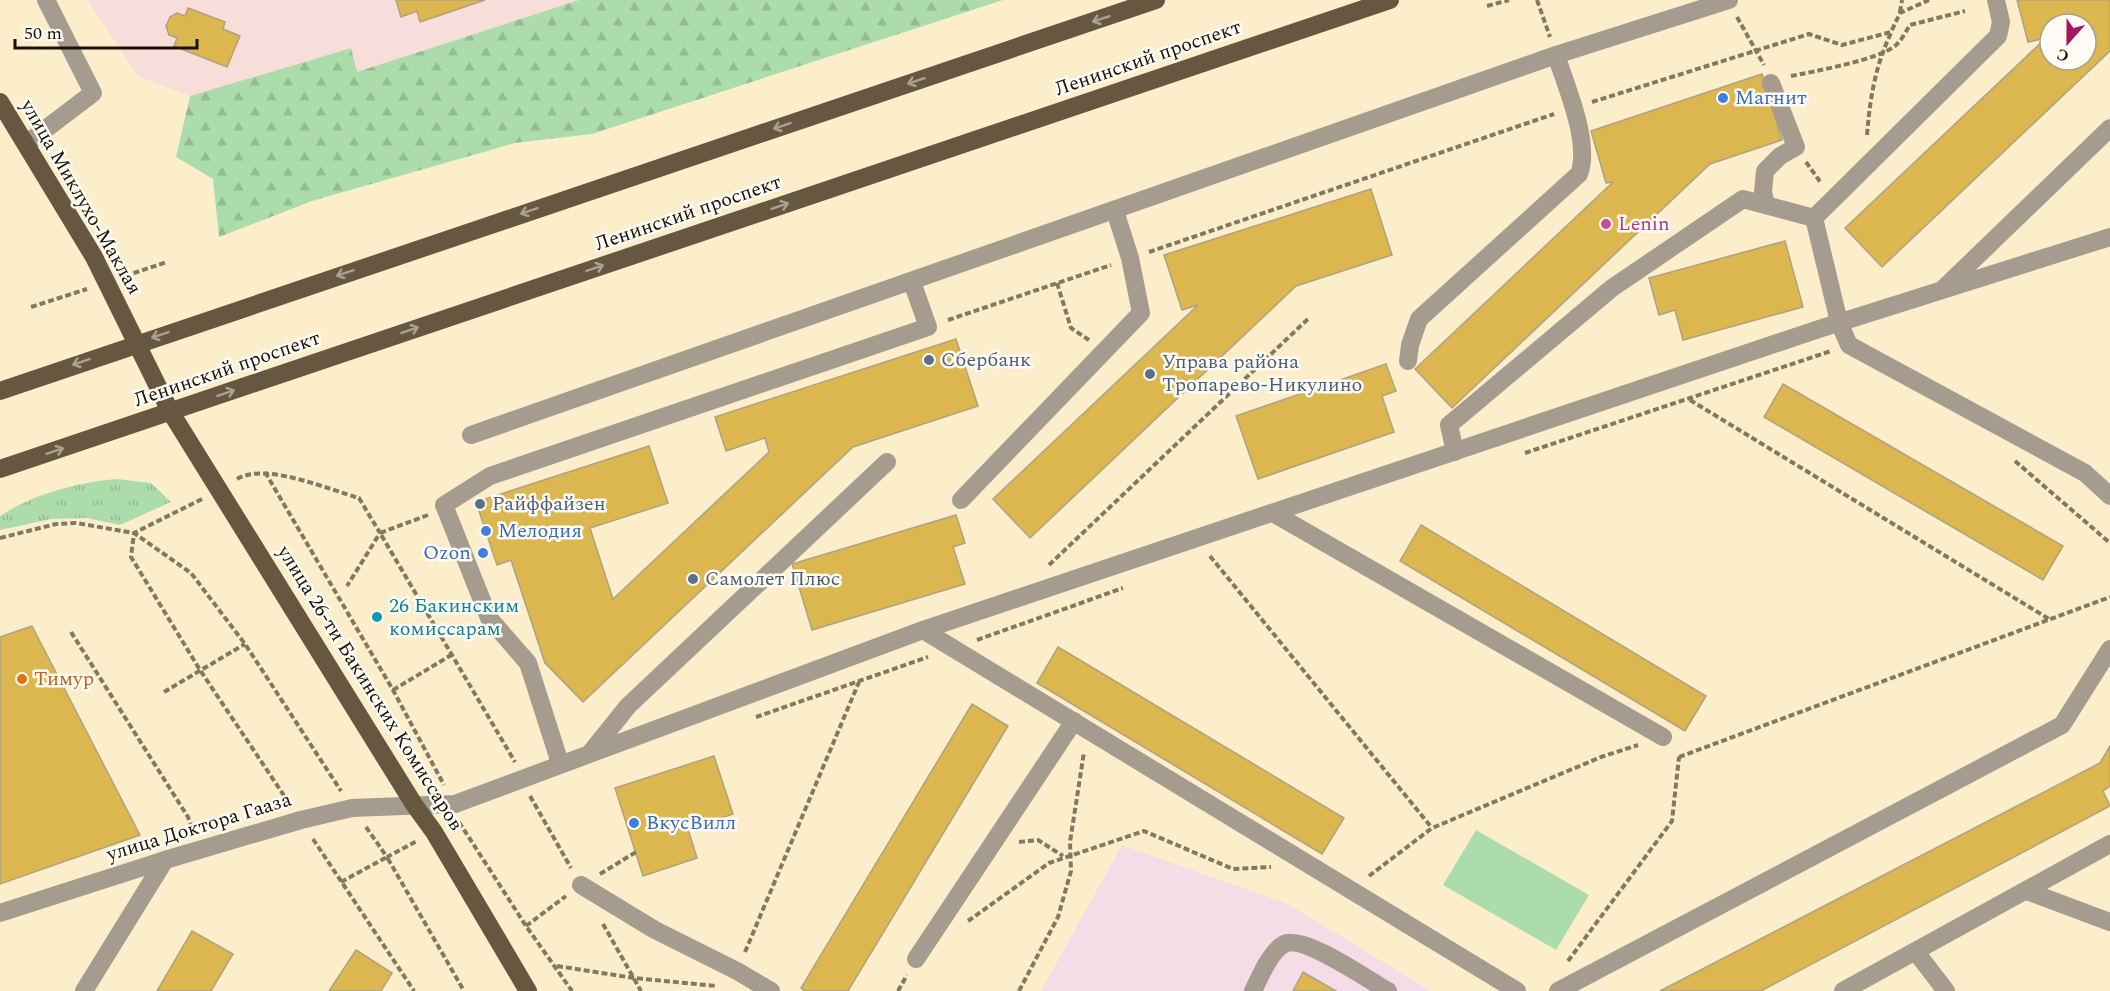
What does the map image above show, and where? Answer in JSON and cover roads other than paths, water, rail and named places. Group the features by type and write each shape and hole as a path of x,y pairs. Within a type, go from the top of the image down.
{"main road":[{"path":"0,390 1156,0"},
{"name":"Ленинский проспект","path":"0,470 1390,0"},
{"name":"улица Миклухо-Маклая","path":"0,102 94,257 170,411"},
{"name":"улица 26-ти Бакинских Комиссаров","path":"170,411 415,806 434,832 528,991"}],"street":[{"path":"26,144 93,93 46,0"},
{"path":"471,435 1556,55 1728,0"},
{"path":"1814,218 1998,36 2001,22 1996,0"},
{"path":"1408,361 1410,345 1419,319 1580,174 1584,162 1574,108 1556,55"},
{"path":"1766,205 1763,192 1765,171 1780,156 1796,147 1771,83"},
{"path":"1942,290 2110,128"},
{"path":"1455,452 1449,425 1612,288 1743,199 1814,218"},
{"path":"961,500 1141,313 1130,258 1115,211"},
{"path":"1814,218 1839,322 1849,345 2085,473 2110,496"},
{"name":"улица Доктора Гааза","path":"0,913 165,860 301,820 352,808 455,804 922,630 1839,322 2110,237"},
{"path":"560,763 528,663 489,618 444,505 490,476 928,327 912,282"},
{"path":"590,752 628,706 887,462"},
{"path":"1273,513 1663,737"},
{"path":"922,630 959,646 1081,726 1517,991"},
{"path":"1558,991 2062,725 2110,649"},
{"path":"916,959 991,846 1081,726"},
{"path":"1843,991 2110,844"},
{"path":"84,991 165,860"},
{"path":"581,885 655,930 737,971 771,991"},
{"path":"2027,891 2110,922"},
{"path":"1253,991 1282,945 1294,941 1313,948 1388,991"},
{"path":"1916,952 1946,991"}],"place":[{"name":"Магнит","path":"1723,98"},
{"name":"Lenin","path":"1606,224"},
{"name":"Сбербанк","path":"929,360"},
{"name":"Управа района Тропарево-Никулино","path":"1150,374"},
{"name":"Райффайзен","path":"480,504"},
{"name":"Мелодия","path":"486,531"},
{"name":"Ozon","path":"483,553"},
{"name":"Самолет Плюс","path":"693,579"},
{"name":"26 Бакинским комиссарам","path":"377,617"},
{"name":"Тимур","path":"22,679"},
{"name":"ВкусВилл","path":"634,823"}]}
